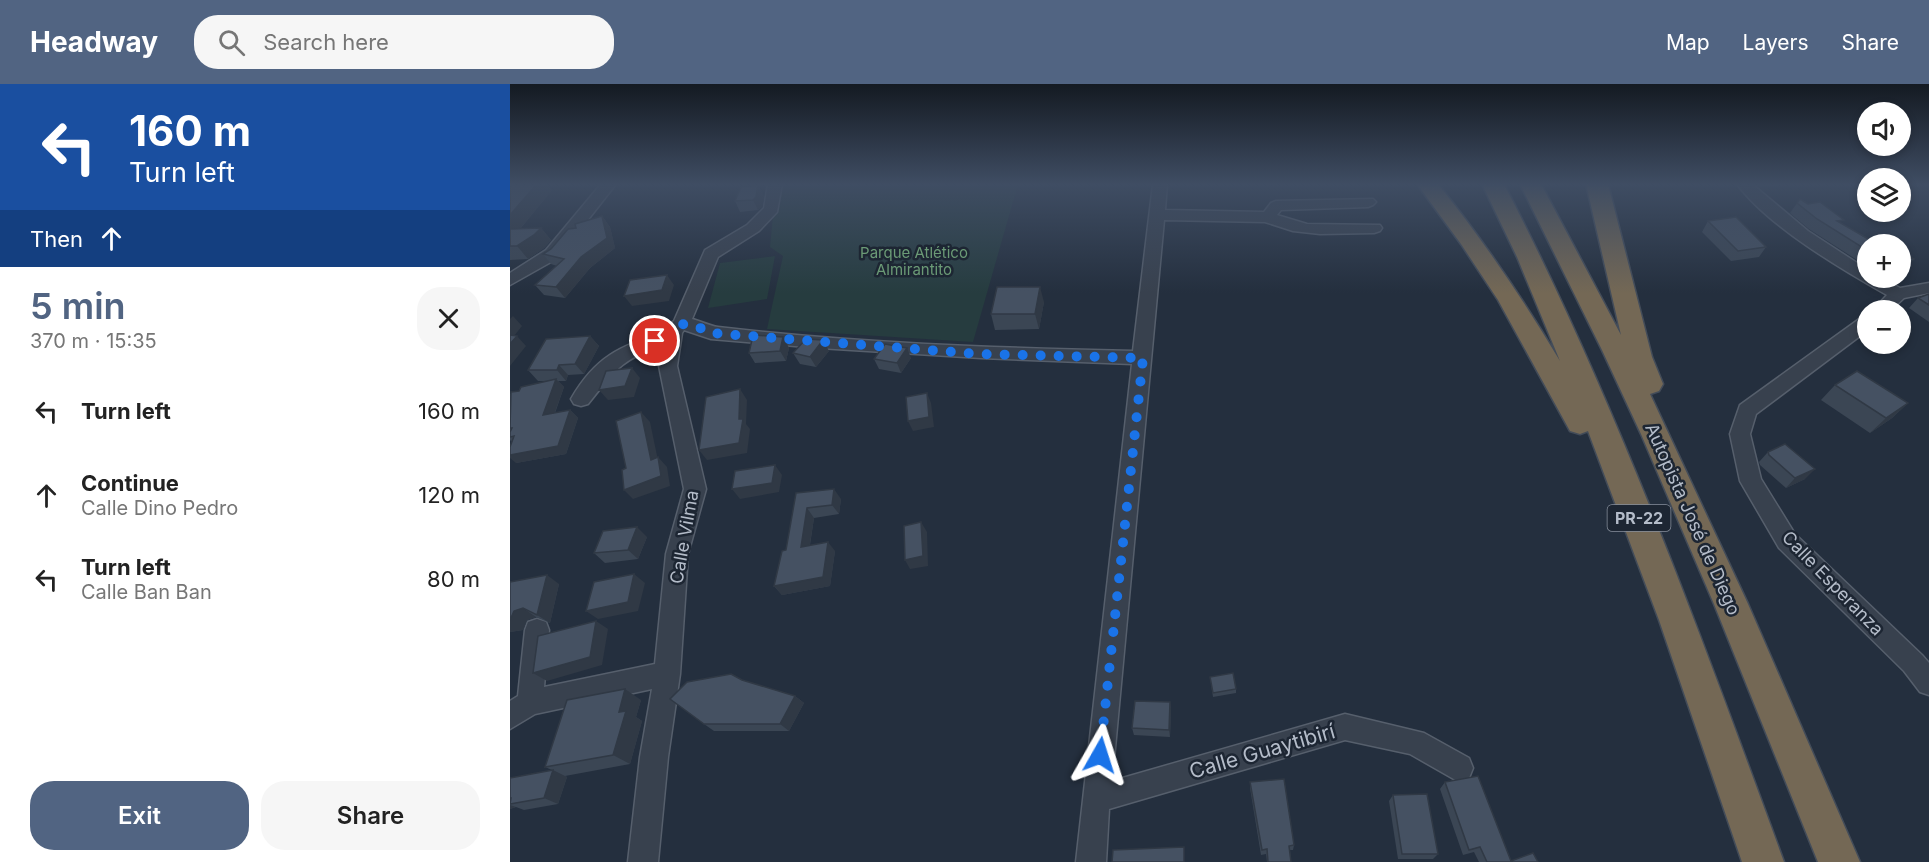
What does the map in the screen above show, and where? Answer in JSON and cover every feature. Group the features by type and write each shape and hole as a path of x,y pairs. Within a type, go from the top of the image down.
{"highway":[{"path":"1453,220 1514,306 1537,343 1599,460 1634,505"},
{"name":"PR-22","path":"1509,220 1555,319 1634,505 1680,627 1763,862"},
{"name":"Autopista José de Diego","path":"1550,220 1664,450 1738,618 1839,862"},
{"path":"1607,220 1639,357 1666,431 1664,450"}],"street":[{"path":"510,280 552,254 579,220"},
{"name":"Calle Vilma","path":"643,862 654,757 667,674 677,554 695,489 668,366 676,330 711,254 753,228 761,220"},
{"path":"1091,862 1156,220"},
{"path":"1274,220 1284,226 1308,229 1374,228"},
{"path":"1784,220 1827,254 1857,271"},
{"path":"1887,288 1898,294"},
{"path":"1892,300 1898,294 1929,288"},
{"path":"581,399 613,360 676,330 696,326 711,333 979,354 1143,358"},
{"name":"Calle Esperanza","path":"1857,329 1747,410 1740,434 1751,481 1787,541 1912,663 1929,683"},
{"path":"537,630 520,709 667,674"},
{"name":"Calle Guaytibirí","path":"1096,799 1345,727 1415,742 1459,768"}],"green space":[{"name":"Parque Atlético Almirantito","path":"773,220 1008,220 973,342 767,329 783,256 770,247"},
{"path":"775,256 767,299 708,308 720,263"}],"building":[{"path":"587,220 603,220 607,238 581,257 556,287 535,285 564,259 543,254 551,249 568,229 576,228 575,224"},
{"path":"1739,220 1766,247 1738,251 1708,221"},
{"path":"1819,220 1842,220 1837,221 1860,234 1857,234 1857,244"},
{"path":"541,228 517,246 510,246 510,229"},
{"path":"667,275 662,290 624,296 630,280"},
{"path":"997,287 1040,287 1035,314 991,314"},
{"path":"1929,294 1929,305 1918,298"},
{"path":"510,335 517,336 510,344"},
{"path":"753,335 783,337 780,351 749,353"},
{"path":"590,336 575,364 559,365 557,370 528,370 546,339"},
{"path":"806,339 823,340 810,357 793,353"},
{"path":"885,344 907,348 897,363 874,359"},
{"path":"632,368 625,386 599,390 606,371"},
{"path":"1857,371 1908,403 1886,418 1835,385"},
{"path":"556,379 543,415 570,410 558,446 510,455 514,436 510,437 511,392 519,391 521,387"},
{"path":"740,389 739,419 743,419 739,443 699,450 706,397"},
{"path":"927,393 929,417 908,421 906,397"},
{"path":"641,412 651,460 658,457 661,476 624,490 622,470 626,468 616,421"},
{"path":"1785,444 1815,469 1795,478 1768,452"},
{"path":"775,465 772,483 732,489 735,471"},
{"path":"834,489 832,505 807,508 801,547 828,542 823,577 774,586 782,551 786,550 796,493"},
{"path":"921,522 923,556 905,560 904,526"},
{"path":"637,527 628,550 594,553 603,531"},
{"path":"634,574 628,602 586,611 594,582"},
{"path":"547,575 537,615 523,608 514,611 510,620 510,582"},
{"path":"596,621 590,657 533,673 538,636"},
{"path":"1233,673 1236,689 1213,693 1210,677"},
{"path":"731,674 742,680 795,696 780,724 704,724 670,699 687,682"},
{"path":"625,689 619,712 626,711 613,755 545,767 567,700"},
{"path":"1135,701 1170,702 1169,730 1132,728"},
{"path":"553,770 544,798 510,804 510,778"},
{"path":"1478,776 1511,861 1533,853 1538,862 1487,862 1480,847 1469,850 1445,782"},
{"path":"1284,779 1294,845 1289,846 1291,862 1268,862 1267,849 1262,850 1250,782"},
{"path":"1427,794 1438,854 1402,854 1393,795"},
{"path":"1184,847 1184,862 1112,862 1113,850"}],"route":[{"path":"655,341 672,336 673,330 681,324 696,326 711,333 979,354 1143,358 1100,755"}]}
